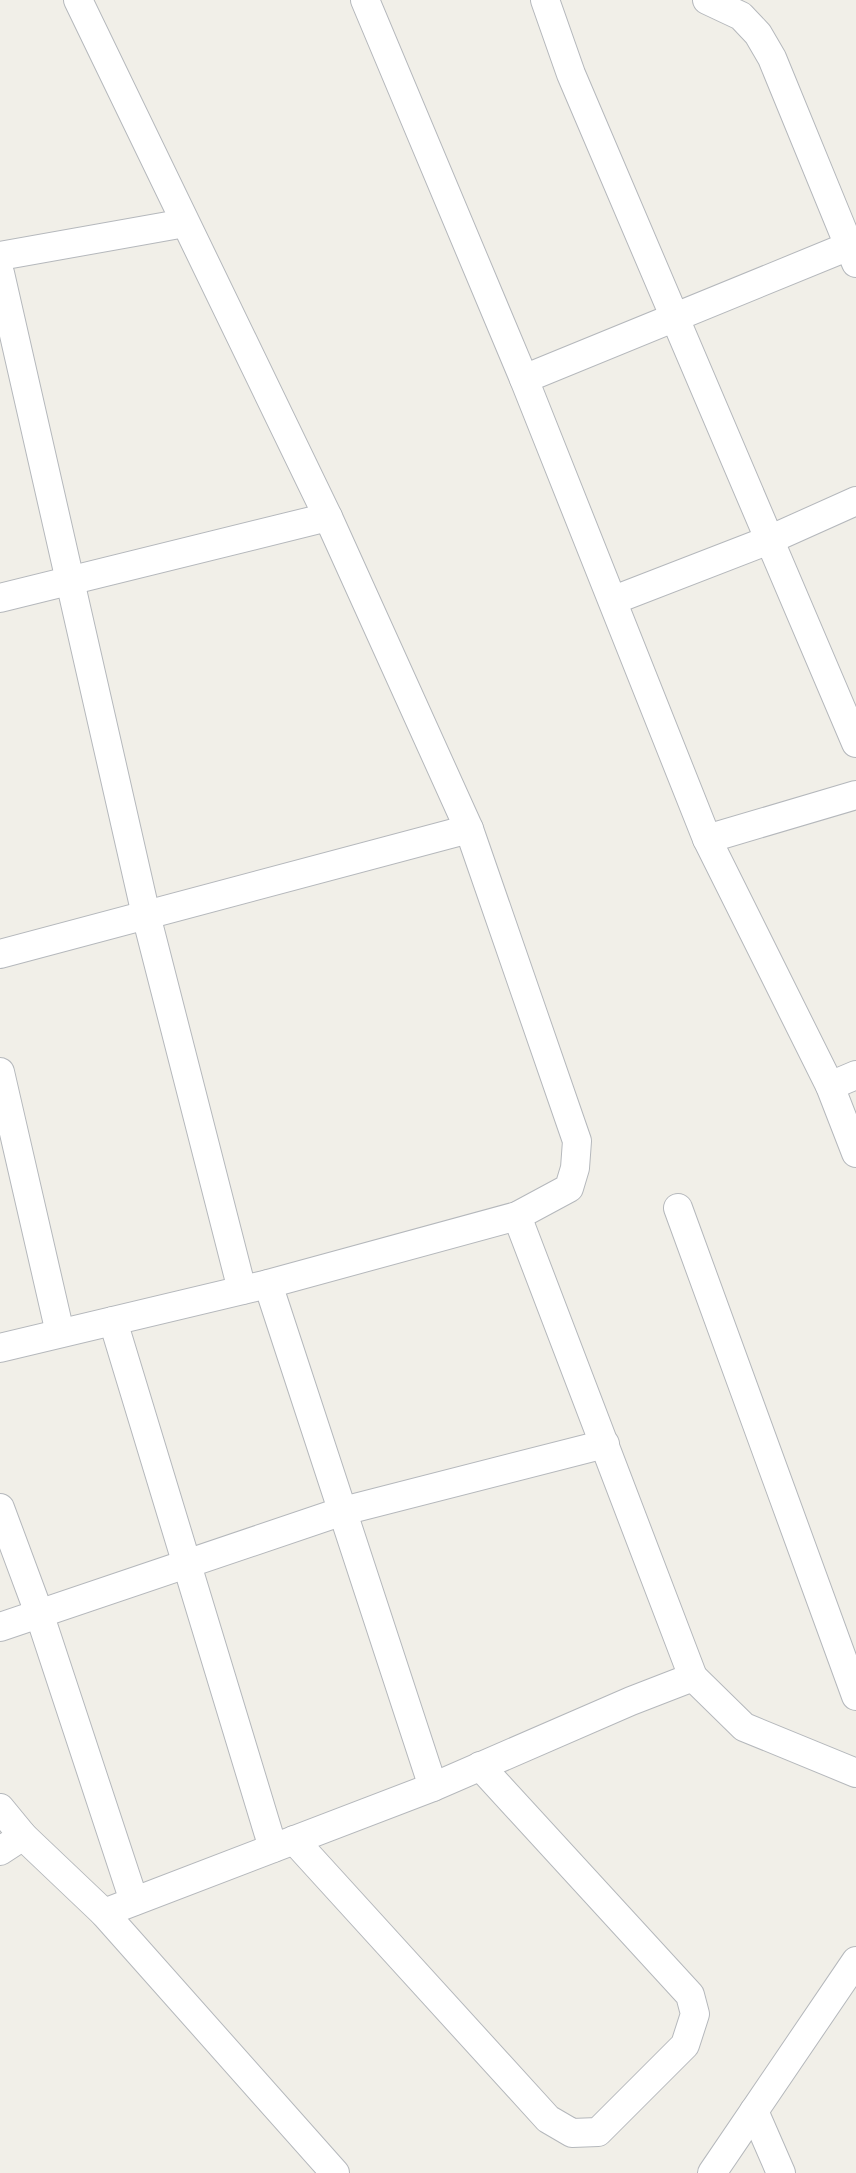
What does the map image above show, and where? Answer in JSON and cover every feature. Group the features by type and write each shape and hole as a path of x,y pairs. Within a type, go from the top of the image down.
{"street":[{"path":"0,1348 255,1287 517,1216 569,1188 575,1168 577,1141 469,829 328,518 78,0"},
{"path":"365,0 524,379 614,600 707,839 830,1086 856,1152"},
{"path":"545,0 571,74 856,743"},
{"path":"524,379 675,318 853,255 772,58 758,34 741,16 707,0"},
{"path":"0,256 185,223"},
{"path":"0,273 146,915 255,1287 343,1511 432,1787"},
{"path":"614,600 769,540 856,501"},
{"path":"0,598 328,518"},
{"path":"707,839 856,795"},
{"path":"0,954 469,829"},
{"path":"0,1072 60,1334"},
{"path":"830,1086 856,1075"},
{"path":"678,1208 856,1696"},
{"path":"517,1216 693,1677 744,1727 856,1773"},
{"path":"113,1321 186,1564 283,1844 548,2119 572,2133 598,2132 685,2045 695,2014 690,1996 480,1766"},
{"path":"0,1627 343,1511 605,1444"},
{"path":"0,1508 39,1614 134,1901"},
{"path":"104,1913 432,1787 630,1701 693,1677"},
{"path":"0,1808 24,1836 104,1913 335,2173"},
{"path":"0,1851 24,1836"},
{"path":"712,2173 856,1961"},
{"path":"754,2111 780,2173"}]}
